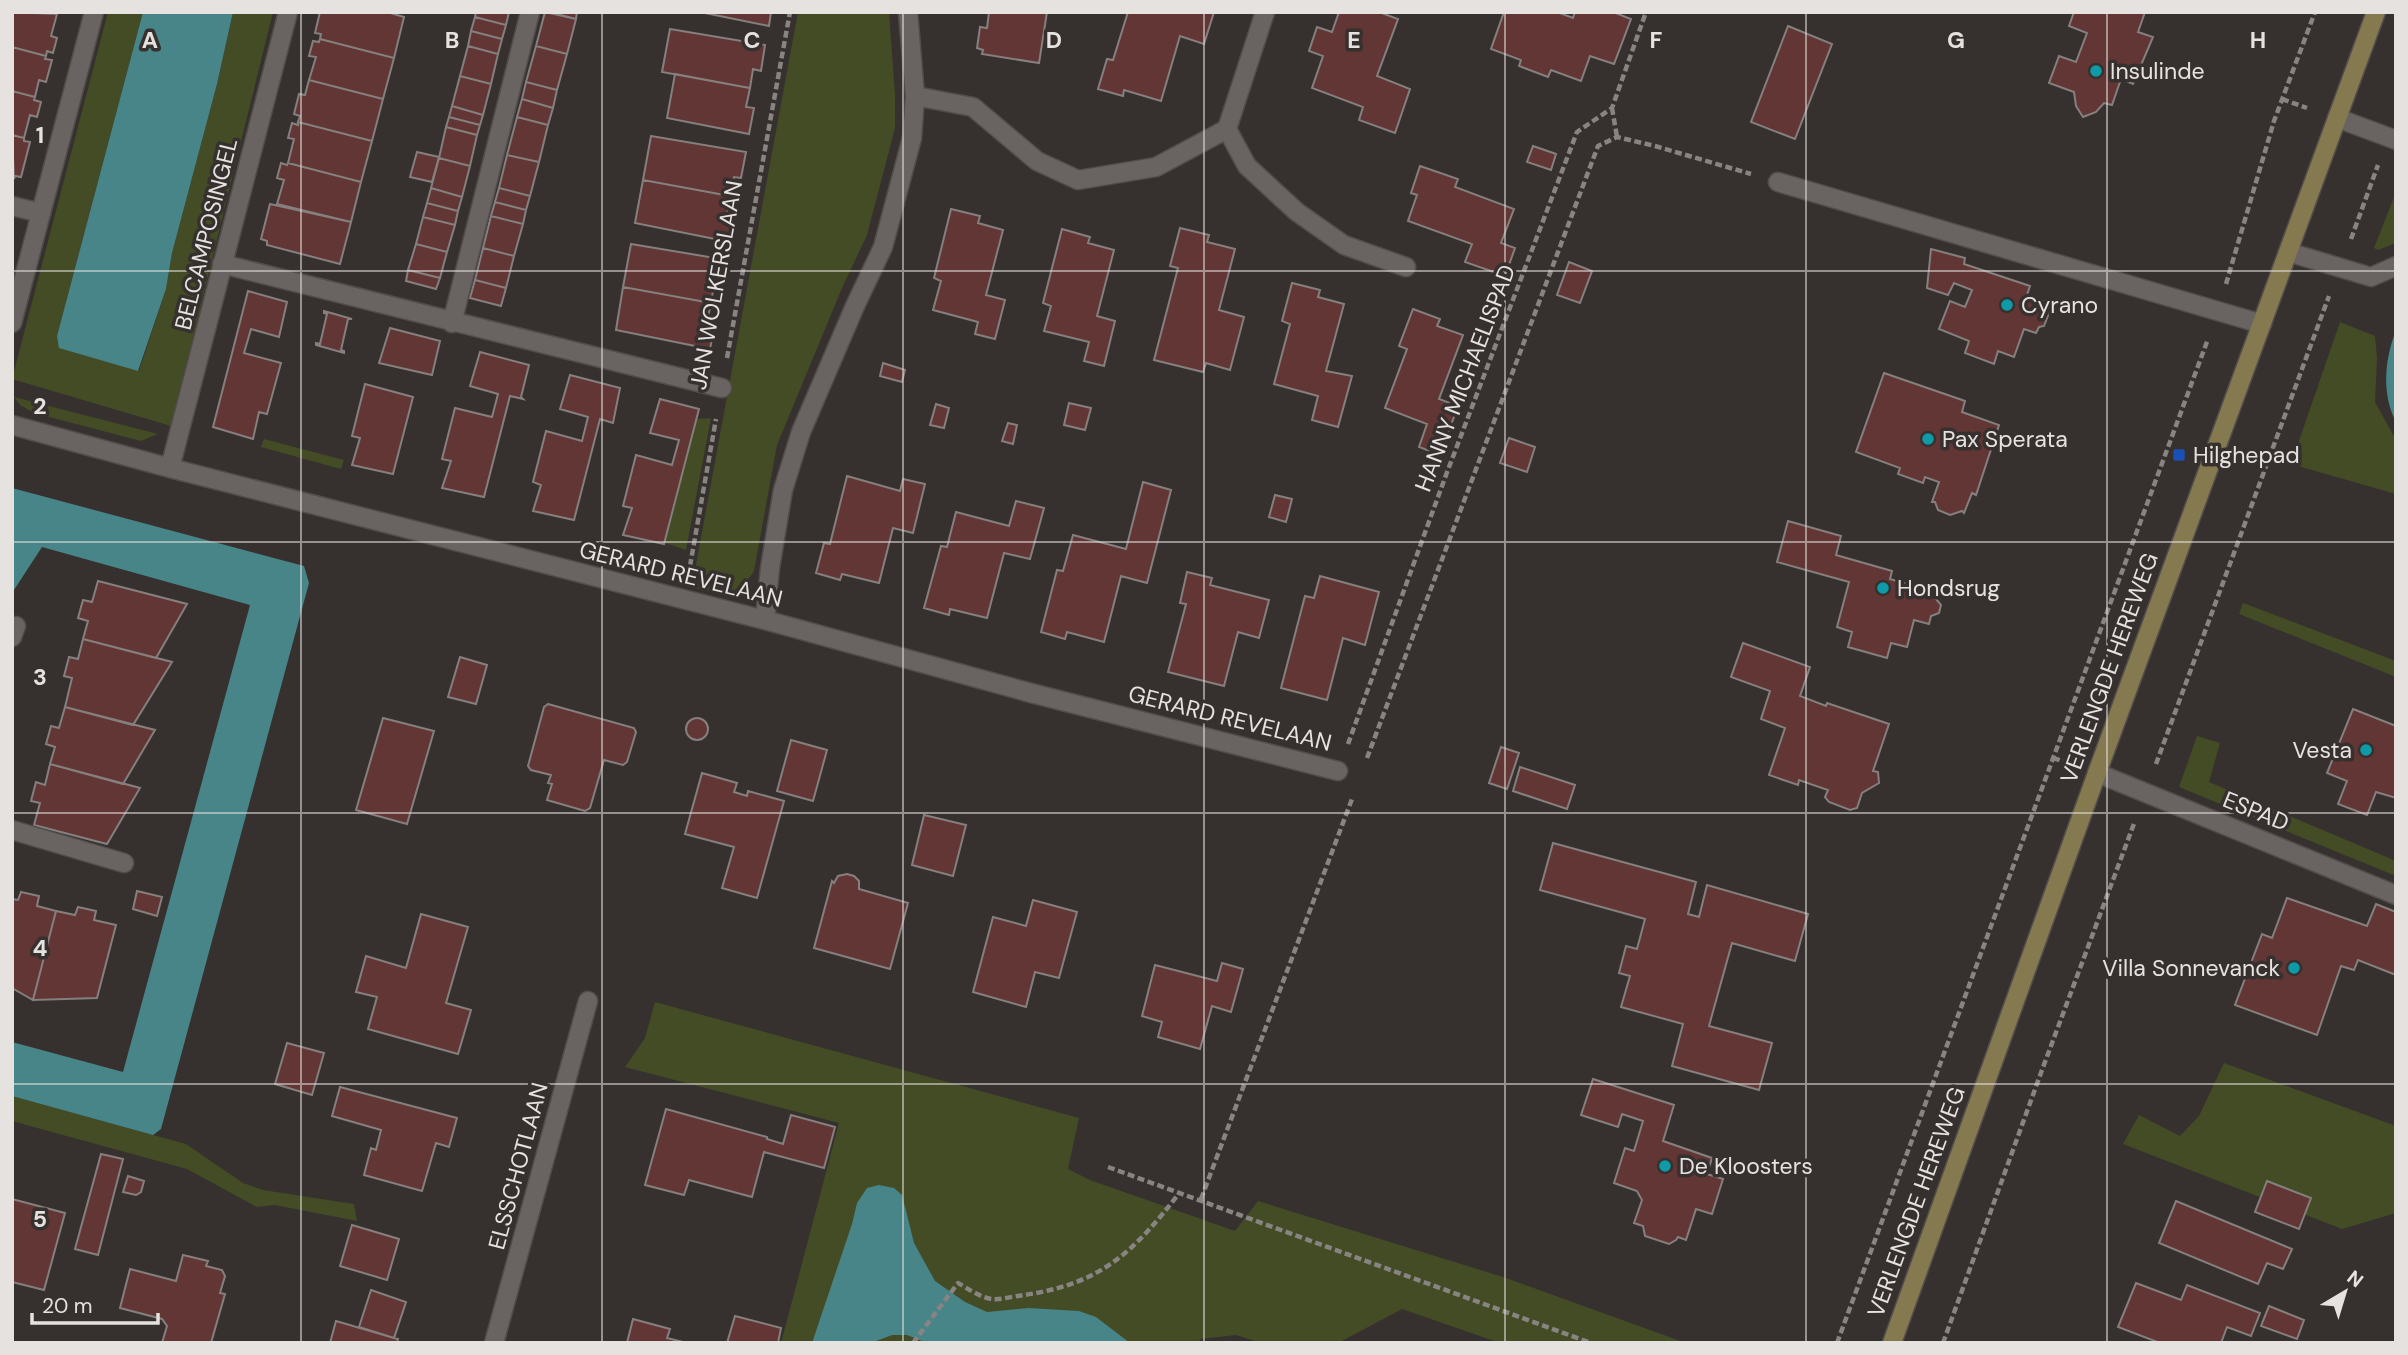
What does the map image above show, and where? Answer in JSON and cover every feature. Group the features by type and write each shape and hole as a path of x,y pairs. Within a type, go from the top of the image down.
{"main road":[{"name":"VERLENGDE HEREWEG","path":"1892,1343 2097,773 2376,12"}],"street":[{"path":"12,323 94,12"},
{"name":"BELCAMPOSINGEL","path":"170,468 288,12"},
{"path":"452,323 530,12"},
{"path":"765,620 770,568 783,490 806,420 883,247 912,138 915,96 908,12"},
{"path":"915,96 973,107 1038,161 1078,180 1156,167 1227,129 1265,12"},
{"path":"2337,118 2392,138"},
{"path":"1227,129 1247,166 1297,212 1344,245 1406,267"},
{"path":"1778,182 2262,324"},
{"path":"12,206 41,213"},
{"path":"2288,252 2371,277 2396,266"},
{"path":"222,264 722,388"},
{"name":"GERARD REVELAAN","path":"12,425 1338,771"},
{"name":"ESPAD","path":"2097,773 2396,895"},
{"path":"12,830 124,863"},
{"name":"ELSSCHOTLAAN","path":"494,1343 588,1001"}],"path":[{"name":"JAN WOLKERSLAAN","path":"690,566 790,12"},
{"path":"1617,137 1612,108 1646,12"},
{"name":"VERLENGDE HEREWEG","path":"1837,1343 2219,310 2274,121 2315,12"},
{"name":"HANNY MICHAELISPAD","path":"1338,771 1446,475 1577,132 1612,108"},
{"path":"1364,768 1598,146 1617,137 1778,182"},
{"path":"1943,1343 2340,268 2392,138"},
{"path":"1201,1199 1354,794"},
{"path":"1108,1167 1591,1343"},
{"path":"913,1343 958,1283 991,1299 1046,1292 1073,1285 1100,1273 1127,1252 1180,1192"}],"green space":[{"path":"108,12 143,12 57,336 139,371 166,289 172,253 217,84 233,12 273,12 171,426 12,379"},
{"path":"798,12 889,12 895,128 867,235 842,288 777,445 754,571 742,585 730,592 707,591 698,589 693,581"},
{"path":"2396,192 2396,243 2378,250 2374,248"},
{"path":"2340,322 2375,336 2375,402 2396,440 2396,494 2291,464"},
{"path":"14,397 158,434 141,441 34,413 20,405"},
{"path":"711,418 686,550 665,543 697,419"},
{"path":"264,439 344,460 341,469 261,447"},
{"path":"2243,603 2396,661 2396,677 2239,614"},
{"path":"2197,736 2220,743 2209,782 2396,861 2396,876 2179,787"},
{"path":"655,1002 1079,1118 1068,1169 1090,1180 1235,1231 1258,1201 1503,1277 1686,1343 1500,1343 1402,1309 1338,1343 1261,1343 1236,1335 1201,1339 1198,1343 781,1343 839,1123 625,1067 645,1038"},
{"path":"2224,1063 2396,1126 2396,1213 2342,1229 2123,1144 2139,1115 2180,1136 2199,1116"},
{"path":"12,1096 186,1144 243,1183 263,1190 354,1204 357,1221 275,1205 257,1207 187,1169 12,1121"}],"water":[{"path":"143,12 233,12 217,84 172,253 166,289 138,371 59,348 57,336"},
{"path":"2396,330 2396,422 2388,399 2386,376"},
{"path":"12,488 304,566 309,583 161,1129 153,1135 12,1096 12,1042 123,1072 250,605 42,547 12,593"},
{"path":"879,1185 894,1188 902,1195 914,1243 935,1281 965,1302 987,1312 1028,1308 1079,1311 1096,1317 1130,1343 927,1343 907,1335 892,1335 871,1343 812,1343 857,1203 867,1188"}],"building":[{"path":"12,12 57,14 51,36 57,38 53,53 47,51 46,56 12,47"},
{"path":"320,12 387,12 404,17 394,58 320,39 321,34 315,33"},
{"path":"476,12 509,12 506,25 475,17"},
{"path":"545,12 576,19 567,54 536,46"},
{"path":"549,12 577,12 576,19"},
{"path":"700,12 771,12 769,26"},
{"path":"989,12 1047,12 1039,63 982,54 983,50 977,48 980,27 987,28"},
{"path":"1128,12 1214,12 1204,44 1180,36 1161,101 1124,90 1123,96 1098,89 1107,59 1113,60"},
{"path":"1339,12 1379,12 1398,19 1377,76 1410,89 1395,133 1359,120 1363,107 1312,88 1323,56 1309,51 1317,27 1332,32"},
{"path":"1504,12 1557,12 1573,18 1575,12 1613,12 1631,19 1614,64 1590,56 1581,81 1551,70 1548,77 1519,66 1521,60 1491,49"},
{"name":"Insulinde","path":"2074,12 2145,12 2138,32 2153,37 2133,84 2121,79 2112,105 2104,103 2096,112 2083,117 2076,106 2074,92 2049,83 2059,56 2076,62 2087,33 2069,26"},
{"path":"475,17 506,25 502,39 471,31"},
{"path":"1788,26 1832,44 1795,139 1751,122"},
{"path":"670,29 765,45 761,71 753,69 750,88 662,72"},
{"path":"471,31 502,39 498,54 468,46"},
{"path":"320,39 394,58 383,99 309,80 316,57 309,56 313,41 319,42"},
{"path":"468,46 498,54 491,84 460,76"},
{"path":"536,46 567,54 557,90 526,82"},
{"path":"12,47 52,60 46,82 39,80 35,97 12,91"},
{"path":"675,74 750,88 746,107 754,108 749,134 667,118"},
{"path":"460,76 491,84 483,115 452,106"},
{"path":"309,80 383,99 372,141 298,122 300,116 294,114 299,94 305,95"},
{"path":"526,82 557,90 553,108 522,99"},
{"path":"12,91 35,97 34,100 41,102 37,117 30,115 24,138 12,135"},
{"path":"522,99 553,108 548,125 517,117"},
{"path":"452,106 483,115 480,125 449,117"},
{"path":"449,117 480,125 477,135 446,127"},
{"path":"517,117 548,125 539,162 507,155"},
{"path":"298,122 372,141 361,182 288,163 294,139 288,138 292,123 298,125"},
{"path":"446,127 477,135 470,166 439,158"},
{"path":"12,135 30,142 21,177 15,176 14,179"},
{"path":"651,136 746,152 741,178 734,177 730,196 643,180"},
{"path":"1533,146 1556,154 1551,170 1527,162"},
{"path":"417,152 439,157 432,182 410,177"},
{"path":"507,155 539,162 530,196 499,188"},
{"path":"439,158 470,166 462,197 431,188"},
{"path":"281,163 361,182 351,222 277,204 284,180 277,178"},
{"path":"1420,166 1458,179 1455,187 1514,209 1501,243 1515,248 1505,276 1465,262 1472,244 1408,221 1417,195 1411,193"},
{"path":"643,180 730,196 727,214 734,216 730,242 635,223"},
{"path":"431,188 462,197 458,211 427,203"},
{"path":"499,188 530,196 526,210 495,202"},
{"path":"495,202 526,210 523,224 491,216"},
{"path":"427,203 458,211 455,225 423,217"},
{"path":"270,204 351,222 340,264 267,245 267,241 261,239"},
{"path":"951,209 980,216 978,223 1003,230 986,295 1005,300 995,339 975,334 978,322 933,310 941,281 934,278"},
{"path":"491,216 523,224 514,256 483,248"},
{"path":"423,217 455,225 447,252 416,244"},
{"path":"1180,228 1209,235 1207,242 1235,249 1219,310 1244,317 1230,370 1206,363 1203,372 1154,360 1178,268 1170,266"},
{"path":"1062,229 1090,237 1088,243 1114,250 1097,316 1115,321 1104,366 1084,361 1089,342 1044,331 1051,306 1043,303"},
{"path":"416,244 447,252 440,278 408,270"},
{"path":"631,244 727,260 721,286 714,285 711,303 623,287"},
{"path":"483,248 514,256 506,288 475,280"},
{"name":"Cyrano","path":"1931,249 1965,258 1964,264 2030,286 2027,295 2048,303 2046,308 2049,313 2044,326 2039,327 2036,333 2024,329 2014,357 1998,351 1994,364 1965,353 1969,341 1939,329 1950,301 1965,307 1972,290 1954,283 1948,295 1927,288"},
{"path":"1569,262 1592,271 1580,303 1557,295"},
{"path":"408,270 440,278 436,289 406,281"},
{"path":"475,280 506,288 501,306 470,298"},
{"path":"1292,283 1320,290 1318,297 1344,304 1326,371 1352,376 1338,427 1312,420 1318,396 1274,384 1290,324 1282,321"},
{"path":"623,287 711,303 707,322 715,323 710,349 616,330"},
{"path":"248,291 287,302 279,337 251,329 244,353 281,363 267,414 259,412 253,439 213,427"},
{"path":"1413,309 1440,319 1437,326 1463,335 1439,399 1458,406 1440,455 1419,447 1427,424 1385,408 1407,349 1399,346"},
{"path":"324,311 352,319 348,319 341,350 344,353 316,345 320,344 327,314"},
{"path":"390,328 440,341 432,375 379,363"},
{"path":"480,352 529,365 521,397 523,399 510,396 484,497 442,488 451,461 442,459 455,408 492,417 498,394 470,386"},
{"path":"883,363 905,370 902,382 880,376"},
{"name":"Pax Sperata","path":"1884,373 1965,401 1962,412 1999,425 1976,495 1972,493 1964,513 1962,511 1950,515 1938,510 1935,502 1932,502 1939,482 1925,477 1923,483 1898,474 1900,468 1856,452"},
{"path":"570,375 620,388 613,423 600,419 574,520 533,511 541,485 533,482 546,431 582,441 588,417 560,409"},
{"path":"365,384 413,397 393,474 352,465 360,438 352,436"},
{"path":"660,399 699,409 664,544 623,535 632,508 623,506 636,455 672,465 679,440 650,433"},
{"path":"1069,403 1091,408 1085,430 1064,425"},
{"path":"936,404 949,408 944,428 930,425"},
{"path":"1008,423 1017,425 1013,444 1002,441"},
{"path":"1509,438 1535,447 1527,472 1500,463"},
{"path":"847,476 900,491 903,479 925,484 913,533 893,528 879,583 842,574 840,580 816,573 824,543 830,544"},
{"path":"1143,482 1171,490 1147,583 1121,576 1104,642 1067,632 1065,639 1041,632 1057,570 1063,571 1073,535 1126,549"},
{"path":"1275,495 1292,499 1286,522 1269,517"},
{"path":"1016,501 1044,508 1030,559 1004,553 987,618 950,609 949,615 924,608 941,546 947,547 956,512 1009,526"},
{"name":"Hondsrug","path":"1788,521 1841,536 1836,555 1892,571 1890,579 1938,593 1936,599 1941,605 1939,613 1931,616 1929,624 1914,620 1907,647 1891,643 1887,658 1848,647 1852,632 1837,627 1849,582 1777,562"},
{"path":"1187,572 1212,578 1210,585 1269,600 1259,638 1238,632 1224,686 1168,672 1186,604 1180,603"},
{"path":"1320,576 1379,592 1365,645 1343,638 1327,700 1281,688 1305,596 1314,598"},
{"path":"98,581 187,604 156,658 83,639 88,621 78,618 83,600 92,602"},
{"path":"83,639 172,662 133,725 65,707 72,678 64,676 69,657 78,659"},
{"path":"1743,643 1810,667 1800,696 1889,724 1873,771 1878,772 1879,783 1862,793 1857,808 1850,810 1829,802 1825,797 1828,790 1799,780 1798,785 1769,775 1785,728 1761,719 1770,691 1731,677"},
{"path":"460,657 487,665 476,704 448,697"},
{"path":"548,704 634,728 636,732 627,762 623,765 604,760 590,808 585,811 547,800 552,784 548,783 551,775 531,770 528,766 544,707"},
{"path":"65,707 155,730 123,784 50,764 55,747 46,744 51,726 59,728"},
{"name":"Vesta","path":"2353,709 2396,726 2396,798 2376,792 2367,815 2338,804 2347,781 2327,773"},
{"path":"383,718 434,731 407,824 356,810"},
{"path":"697,718 705,721 708,729 705,737 697,740 689,737 686,729 689,721"},
{"path":"791,740 827,750 813,801 777,791"},
{"path":"1501,747 1519,753 1507,789 1489,783"},
{"path":"50,764 140,788 107,844 34,825 40,803 31,801 36,782 45,785"},
{"path":"1520,767 1575,785 1567,809 1513,791"},
{"path":"702,773 737,783 734,792 747,796 748,791 784,801 757,898 722,888 734,847 685,834"},
{"path":"924,815 966,825 953,876 912,865"},
{"path":"1553,843 1696,882 1688,914 1699,917 1707,885 1808,914 1795,961 1732,943 1709,1026 1772,1043 1759,1090 1672,1066 1683,1024 1621,1007 1630,976 1619,973 1626,946 1637,949 1645,919 1540,890"},
{"path":"847,874 859,881 859,889 908,903 890,969 814,948 832,881 834,883 838,876"},
{"path":"137,891 162,897 157,916 133,909"},
{"path":"21,892 39,896 37,906 56,911 33,1000 12,988 12,899 18,900"},
{"name":"Villa Sonnevanck","path":"2287,898 2367,926 2376,904 2396,912 2396,975 2358,960 2354,970 2341,966 2317,1035 2235,1005 2262,934 2272,938"},
{"path":"1033,900 1077,912 1059,978 1035,972 1026,1007 973,992 993,917 1026,926"},
{"path":"78,907 96,911 94,920 116,925 97,998 33,1000 56,911 75,915"},
{"path":"421,914 468,927 446,1003 471,1010 458,1054 368,1029 377,997 356,992 366,956 406,968"},
{"path":"1222,963 1243,969 1231,1012 1212,1006 1200,1049 1158,1037 1162,1022 1142,1016 1155,965 1217,981"},
{"path":"287,1043 324,1053 312,1095 275,1084"},
{"name":"De Kloosters","path":"1593,1079 1674,1105 1663,1141 1712,1158 1707,1174 1723,1179 1712,1214 1696,1209 1686,1240 1678,1237 1669,1244 1645,1236 1643,1226 1634,1223 1642,1200 1637,1191 1614,1183 1625,1148 1634,1151 1643,1121 1622,1114 1618,1127 1581,1115"},
{"path":"340,1087 457,1118 449,1147 436,1143 422,1191 364,1175 371,1148 376,1150 381,1130 332,1116"},
{"path":"666,1109 767,1137 783,1144 791,1115 835,1127 824,1168 764,1152 752,1197 689,1180 684,1195 645,1185"},
{"path":"101,1154 123,1159 98,1255 75,1249"},
{"path":"128,1176 144,1181 141,1192 136,1195 123,1192"},
{"path":"2267,1181 2311,1198 2299,1229 2255,1212"},
{"path":"12,1199 65,1213 44,1290 12,1282"},
{"path":"2176,1201 2292,1249 2283,1269 2267,1263 2258,1284 2159,1243"},
{"path":"352,1225 399,1239 387,1280 340,1266"},
{"path":"183,1255 208,1261 206,1266 222,1270 225,1276 220,1293 225,1294 211,1343 162,1343 167,1326 162,1319 120,1308 130,1269 176,1281"},
{"path":"2136,1283 2181,1300 2187,1285 2260,1313 2251,1336 2227,1327 2221,1343 2160,1343 2118,1327"},
{"path":"371,1290 406,1302 394,1338 359,1327"},
{"path":"2269,1306 2304,1320 2297,1339 2261,1326"},
{"path":"735,1316 781,1328 778,1343 727,1343"},
{"path":"633,1319 670,1329 667,1338 687,1343 627,1343"},
{"path":"336,1321 398,1339 397,1343 330,1343"}],"place":[{"name":"Insulinde","path":"2096,71"},
{"name":"Cyrano","path":"2007,305"},
{"name":"Pax Sperata","path":"1928,439"},
{"name":"Hilghepad","path":"2179,455"},
{"name":"Hondsrug","path":"1883,588"},
{"name":"Vesta","path":"2366,750"},
{"name":"Villa Sonnevanck","path":"2294,968"},
{"name":"De Kloosters","path":"1665,1166"}]}
